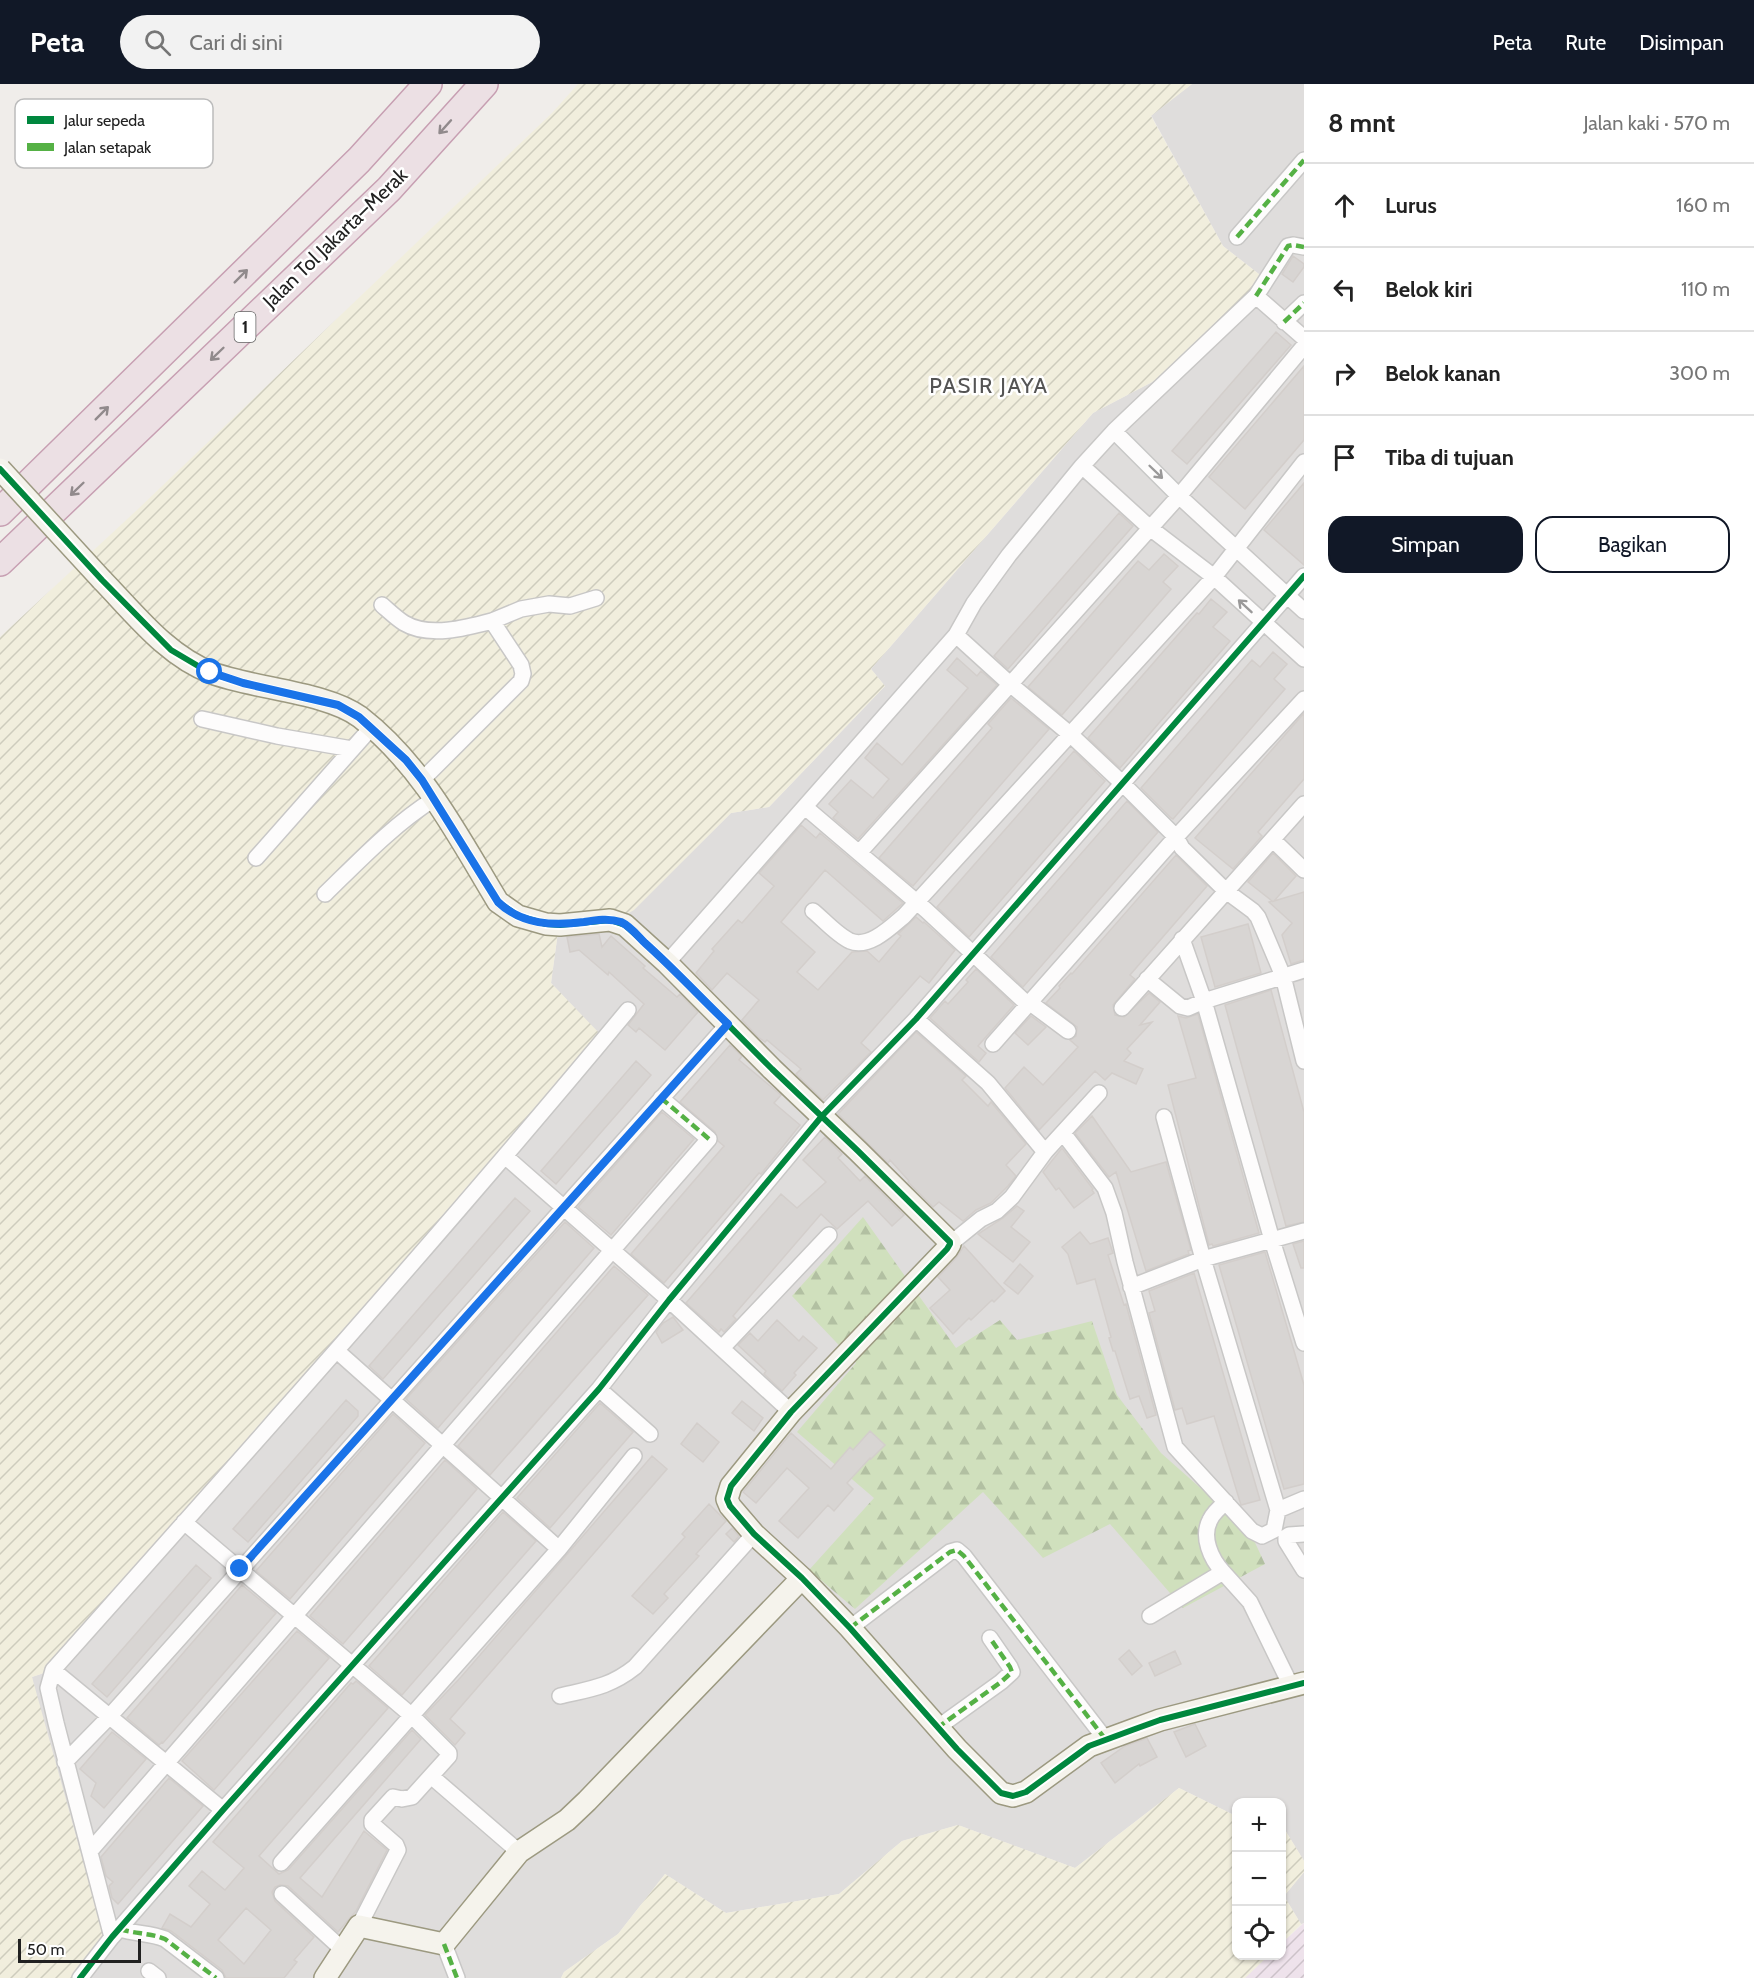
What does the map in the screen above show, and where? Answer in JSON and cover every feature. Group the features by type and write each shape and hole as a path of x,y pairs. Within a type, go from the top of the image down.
{"highway":[{"name":"Jalan Tol Jakarta–Merak","path":"0,512 359,160 428,84"},
{"name":"Jalan Tol Jakarta–Merak","path":"0,562 389,189 484,84"}],"street":[{"path":"1237,237 1304,160"},
{"path":"667,963 956,635 974,603 1009,555 1082,466 1114,431 1256,296 1288,246 1304,247"},
{"path":"1256,296 1304,338"},
{"path":"1284,322 1304,303"},
{"path":"859,853 1179,496 1304,346"},
{"path":"1114,431 1179,496 1304,611"},
{"path":"813,911 851,942 862,943 890,928 917,903 1214,577 1304,462"},
{"path":"1082,466 1150,528 1214,577 1304,659"},
{"path":"0,469 102,580 171,650 210,672 243,683 338,705 359,717 406,760 422,780 498,902 505,909 518,916 546,924 560,925 600,920 620,922 667,963 950,1244"},
{"path":"80,1978 223,1810 599,1389 669,1300 822,1116 916,1019 1304,576"},
{"path":"382,605 406,624 426,630 471,627 521,609 549,604 570,606 596,598"},
{"path":"422,780 521,681 523,674 521,666 492,621"},
{"path":"956,635 1071,735 1176,837 1182,848 1226,891 1258,917 1283,976 1304,1061"},
{"path":"993,1044 1176,837 1304,699"},
{"path":"202,719 277,736 352,749"},
{"path":"256,858 371,728"},
{"path":"325,894 371,848 412,813 434,799"},
{"path":"1122,1008 1304,804"},
{"path":"805,807 917,903 1024,1001 1029,1002 1068,1031"},
{"path":"1273,840 1304,870"},
{"path":"1182,939 1204,1001 1272,1240 1304,1343"},
{"path":"1148,979 1184,1008 1304,970"},
{"path":"116,1933 65,1762 48,1688 53,1670 337,1352 506,1157 628,1010"},
{"path":"916,1019 988,1083 1045,1152"},
{"path":"65,1762 109,1716 728,1024"},
{"path":"1099,1093 1045,1152 1012,1197 997,1211 981,1219 950,1244 791,1412 731,1485 727,1499 730,1506 754,1534 802,1578 850,1628 937,1728 990,1784 1001,1793 1013,1796 1026,1792 1089,1746 1160,1720 1297,1684 1250,1602 1211,1556 1206,1532 1212,1516 1226,1502"},
{"path":"90,1851 709,1139 662,1098"},
{"path":"1063,1132 1105,1188 1114,1214 1131,1287 1175,1447 1252,1531 1262,1536 1274,1530 1278,1510 1203,1259 1164,1118"},
{"path":"506,1157 669,1300 791,1412"},
{"path":"1131,1287 1203,1259 1304,1231"},
{"path":"722,1348 829,1235"},
{"path":"337,1352 559,1549"},
{"path":"599,1389 650,1434"},
{"path":"281,1863 559,1549 634,1456"},
{"path":"1278,1510 1304,1499"},
{"path":"184,1522 411,1715 449,1753 449,1756 412,1797 402,1799 393,1797 372,1820 372,1824 396,1845 398,1850 359,1926 325,1978"},
{"path":"560,1696 608,1684 620,1679 635,1667 754,1534"},
{"path":"1302,1564 1286,1538 1289,1535 1304,1534"},
{"path":"850,1628 950,1552 957,1550 964,1556 1106,1740"},
{"path":"1150,1616 1223,1572"},
{"path":"444,1944 519,1852 567,1820 587,1801 802,1578"},
{"path":"937,1728 1001,1683 1012,1672 990,1638"},
{"path":"53,1670 223,1810"},
{"path":"431,1776 519,1852"},
{"path":"282,1894 343,1950"},
{"path":"359,1926 444,1944"},
{"path":"116,1933 156,1935 165,1939 216,1978"},
{"path":"444,1944 457,1978"}],"shaded area":[{"path":"578,84 1192,84 1151,116 1223,246 1264,278 1156,380 1093,413 871,669 885,686 769,807 731,813 634,910 617,920 558,932 551,983 602,1036 53,1670 32,1677 106,1944 79,1978 0,1978 0,637 137,510 552,113"},
{"path":"1192,84 1304,84 1304,1861 1286,1832 1286,1798 1232,1798 1232,1814 1179,1788 1075,1868 958,1825 902,1841 839,1894 726,1913 665,1874 618,1934 564,1972 561,1978 79,1978 32,1677 53,1670 601,1036 551,983 558,932 634,909 731,813 769,807 885,686 871,669 1093,413 1156,380 1264,278 1223,246 1151,115"},
{"path":"1179,1788 1232,1814 1232,1960 1264,1960 1245,1978 561,1978 564,1972 618,1934 665,1874 726,1913 839,1894 902,1841 958,1825 1075,1868"},
{"path":"1286,1832 1304,1861 1304,1872 1286,1894"},
{"path":"1304,1872 1304,1923 1301,1924 1286,1899 1286,1894"},
{"path":"1286,1899 1301,1924 1286,1939"},
{"path":"1304,1923 1304,1978 1245,1978 1264,1960 1286,1960 1286,1939"}],"green space":[{"path":"863,1217 956,1348 1000,1320 1017,1340 1092,1321 1117,1395 1161,1453 1250,1532 1265,1564 1183,1608 1110,1524 1043,1558 983,1492 855,1609 809,1570 874,1498 797,1432 856,1363 792,1296"}],"building":[{"path":"1293,256 1304,264 1304,267 1293,282 1282,274"},
{"path":"1276,332 1291,345 1187,464 1172,451"},
{"path":"1304,366 1304,440 1245,509 1209,477"},
{"path":"1304,483 1304,565 1264,530"},
{"path":"1119,513 1133,526 1008,669 994,656"},
{"path":"1164,554 1178,566 1163,582 1171,589 1062,715 1028,687 1138,561 1149,570"},
{"path":"1211,599 1227,612 1213,627 1230,641 1120,768 1088,738"},
{"path":"1273,652 1287,664 1274,679 1285,689 1173,819 1171,818 1141,788 1252,660 1260,667"},
{"path":"957,658 977,676 981,671 997,685 858,839 833,818 838,812 829,804 851,780 873,798 889,779 865,758 877,743 902,765 968,688 947,670"},
{"path":"1011,698 1049,729 913,886 879,858 992,728 988,724"},
{"path":"1304,713 1304,779 1258,832 1262,836 1233,869 1195,838"},
{"path":"1074,751 1105,781 969,937 937,907"},
{"path":"1127,801 1158,832 1023,987 991,957"},
{"path":"801,825 816,838 820,833 903,903 883,921 825,870 781,922 815,952 797,972 818,990 852,952 867,951 879,962 901,936 898,934 916,917 955,950 929,983 920,976 861,1043 871,1052 823,1100 796,1074 801,1069 767,1040 765,1042 758,1037 742,1020 759,1000 727,973 712,990 696,973 714,951 712,949 738,920 742,923 774,886 759,873"},
{"path":"1273,853 1296,876 1274,901 1304,892 1304,960 1291,964 1282,935 1292,923 1269,902 1272,901 1248,882"},
{"path":"1176,855 1207,886 1130,975 1135,979 1113,1005 1115,1015 1124,1017 1149,993 1160,1002 1140,1025 1152,1022 1127,1049 1131,1053 1124,1061 1143,1069 1136,1084 1112,1073 1105,1080 1095,1071 1039,1130 1005,1088 1024,1067 1043,1085 1078,1047 1070,1040 1076,1036 1077,1027 1046,1003"},
{"path":"1248,924 1261,973 1215,987 1201,937"},
{"path":"599,934 602,947 611,936 645,966 643,968 677,997 680,994 698,1012 665,1050 639,1028 636,1032 628,1025 644,1004 609,972 608,975 579,950 570,952 567,937"},
{"path":"976,969 1014,1005 978,1046 986,1053 979,1062 930,1018 945,1001 948,1004 968,982 966,980"},
{"path":"1271,990 1304,1112 1304,1222 1286,1226 1225,1005"},
{"path":"1198,1014 1259,1233 1213,1246 1209,1245 1168,1085 1196,1078 1178,1016 1186,1018"},
{"path":"1031,1016 1046,1027 1028,1045 1015,1033"},
{"path":"916,1032 966,1076 962,1080 988,1106 991,1102 1026,1144 1006,1165 1016,1176 1008,1186 991,1203 976,1210 963,1221 939,1202 933,1207 890,1160 888,1163 838,1114"},
{"path":"730,1045 742,1056 739,1060 781,1095 774,1103 800,1125 761,1174 759,1173 664,1283 631,1254 724,1146 718,1141 715,1132 680,1102"},
{"path":"636,1061 651,1075 556,1184 541,1171"},
{"path":"662,1112 694,1139 611,1235 578,1207"},
{"path":"1092,1116 1131,1172 1166,1162 1191,1250 1188,1251 1189,1254 1146,1271 1116,1172 1109,1177 1075,1133"},
{"path":"825,1137 842,1154 838,1158 860,1181 865,1176 904,1215 892,1226 868,1201 837,1229 821,1214 733,1316 736,1319 724,1332 721,1329 719,1332 686,1303 781,1194 797,1208 826,1182 803,1160"},
{"path":"1062,1148 1094,1193 1074,1208 1059,1188 1056,1190 1043,1172"},
{"path":"515,1198 530,1211 383,1379 369,1366"},
{"path":"1017,1206 1024,1211 1011,1227 1030,1242 1013,1262 978,1234"},
{"path":"565,1222 594,1248 438,1428 406,1399"},
{"path":"1080,1232 1090,1244 1108,1238 1113,1253 1108,1255 1124,1305 1126,1304 1156,1415 1147,1418 1139,1396 1130,1399 1109,1338 1111,1337 1095,1279 1077,1284 1068,1254 1062,1247"},
{"path":"1304,1241 1304,1268 1301,1268 1293,1244"},
{"path":"964,1246 1005,1291 971,1320 969,1318 953,1334 930,1308 950,1290 938,1277"},
{"path":"1265,1252 1304,1385 1304,1484 1284,1489 1219,1265"},
{"path":"1020,1264 1033,1276 1018,1294 1004,1283"},
{"path":"614,1266 648,1295 490,1475 458,1446"},
{"path":"1194,1273 1260,1500 1241,1505 1214,1416 1187,1424 1182,1408 1175,1410 1149,1313 1155,1311 1149,1291"},
{"path":"673,1317 683,1330 662,1343 656,1332 663,1323"},
{"path":"777,1320 799,1341 803,1336 817,1348 794,1373 796,1375 782,1391 764,1374 766,1371 738,1345 750,1333 758,1341"},
{"path":"346,1400 358,1411 358,1416 248,1542 233,1529"},
{"path":"742,1401 763,1418 754,1431 732,1413"},
{"path":"600,1403 633,1432 550,1528 517,1498"},
{"path":"393,1414 425,1443 290,1599 256,1571"},
{"path":"697,1423 719,1442 703,1462 681,1444"},
{"path":"870,1431 885,1445 847,1483 853,1489 834,1511 828,1505 798,1538 779,1521 809,1488 787,1468 756,1503 743,1492 791,1433 831,1469 850,1447 853,1450"},
{"path":"652,1456 667,1469 450,1719 465,1733 455,1745 425,1715 461,1677"},
{"path":"445,1460 477,1489 343,1644 310,1616"},
{"path":"709,1504 726,1521 696,1554 699,1556 664,1594 668,1598 653,1614 632,1596 685,1537 682,1534"},
{"path":"503,1512 536,1541 402,1695 369,1666"},
{"path":"732,1528 739,1536 734,1542 726,1534"},
{"path":"196,1565 211,1578 107,1697 92,1684"},
{"path":"242,1585 276,1613 159,1745 127,1718"},
{"path":"297,1631 329,1658 214,1790 182,1761"},
{"path":"1129,1650 1142,1666 1132,1675 1119,1659"},
{"path":"1175,1651 1181,1664 1155,1676 1149,1663"},
{"path":"356,1681 388,1708 259,1856 279,1874 288,1870 412,1730 421,1739 300,1878 322,1897 364,1831 387,1850 356,1911 338,1932 288,1886 275,1887 272,1892 275,1901 314,1937 294,1960 297,1962 284,1978 226,1978 222,1970 171,1931 162,1928 170,1914 191,1927 210,1904 189,1886 202,1871 225,1890 244,1868 213,1842 351,1683","holes":["246,1908 271,1930 244,1964 218,1940"]},
{"path":"1195,1724 1206,1746 1186,1757 1174,1732"},
{"path":"112,1732 146,1759 104,1808 91,1796 96,1783 80,1769"},
{"path":"1147,1738 1157,1757 1140,1766 1139,1764 1115,1783 1101,1763 1125,1746"},
{"path":"169,1778 203,1806 118,1904 112,1898 109,1886 113,1882 106,1876 101,1857"}],"marked path":[{"path":"1237,237 1304,160"},
{"path":"1256,296 1288,246 1304,247"},
{"path":"1284,322 1304,303"},
{"path":"661,1098 709,1139"},
{"path":"850,1628 950,1552 957,1550 964,1556 1106,1740"},
{"path":"937,1728 1012,1672 990,1638"},
{"path":"120,1929 165,1939 216,1978"},
{"path":"444,1944 457,1978"}],"cycle path":[{"path":"0,469 102,580 171,650 210,673 338,705 359,717 406,760 422,780 498,902 518,916 546,924 560,925 610,920 625,925 667,963 950,1242 947,1249 791,1412 731,1486 727,1499 730,1506 754,1534 802,1578 850,1628 957,1749 1001,1793 1013,1796 1026,1792 1089,1746 1135,1729 1160,1720 1304,1683"},
{"path":"80,1978 112,1937 223,1810 599,1389 669,1300 822,1116 916,1019 1304,576"}],"district":[{"name":"PASIR JAYA","path":"989,385"}],"route":[{"path":"210,672 243,683 338,705 359,717 406,760 422,780 498,902 505,909 518,916 546,924 560,925 610,920 625,925 728,1024 240,1569"}]}
